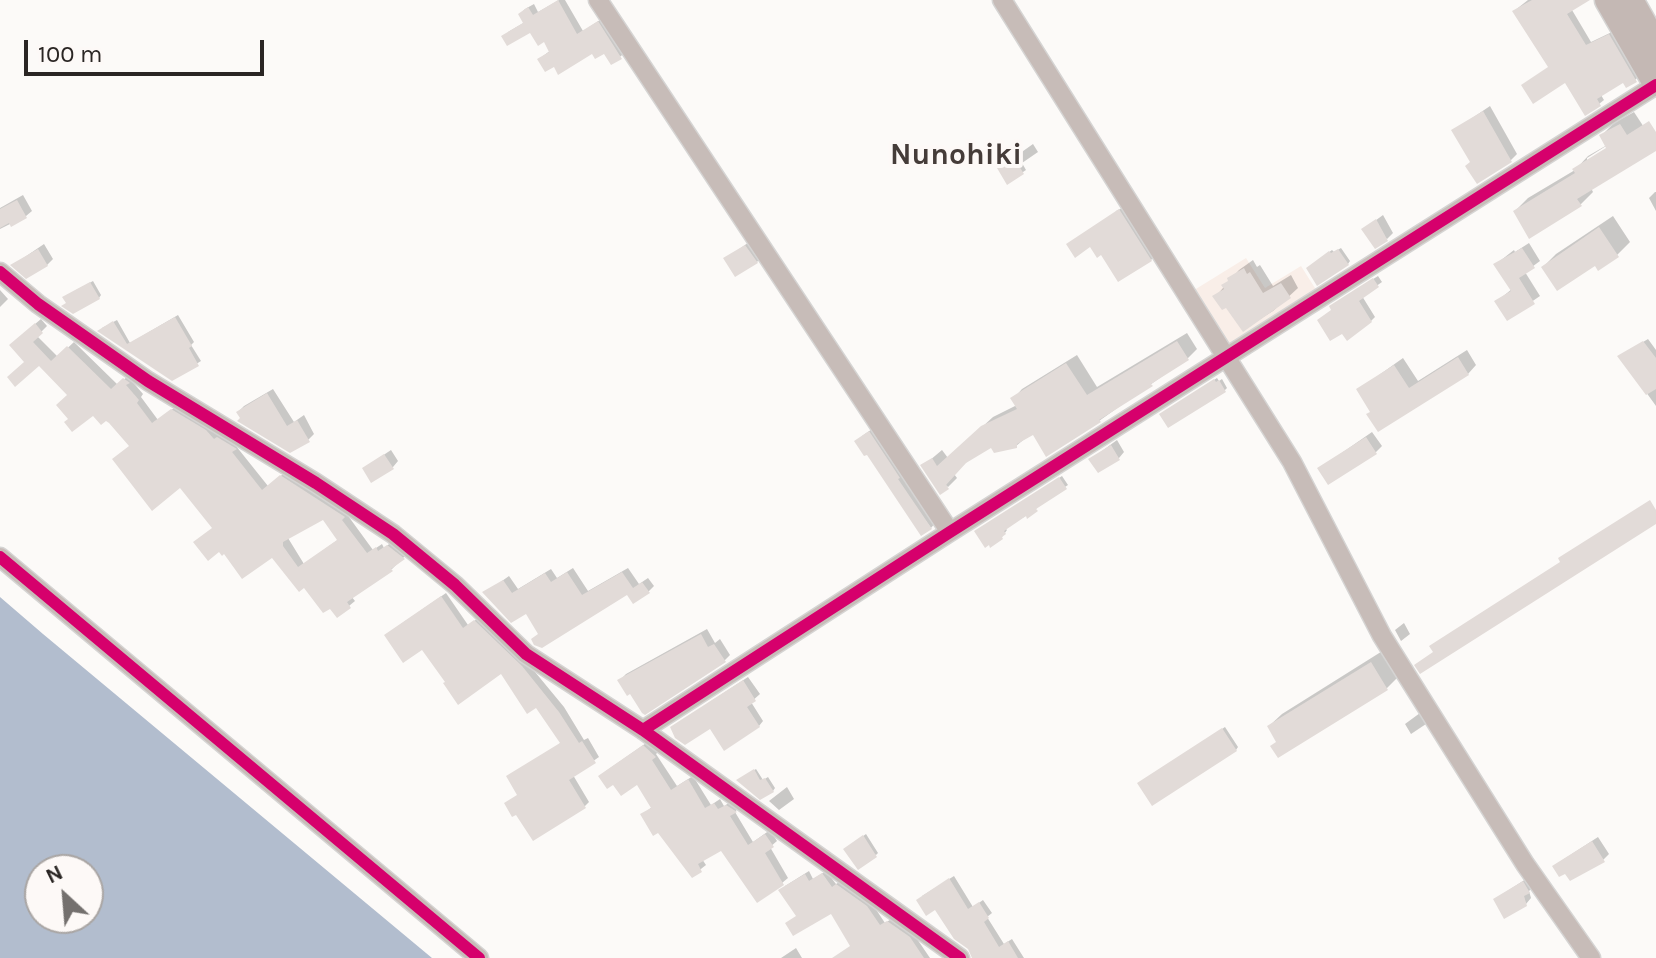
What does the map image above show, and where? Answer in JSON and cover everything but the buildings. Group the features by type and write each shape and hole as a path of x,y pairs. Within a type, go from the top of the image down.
{"highway":[{"path":"1608,0 1656,84"},
{"path":"1630,0 1656,46"}],"street":[{"path":"598,0 950,532"},
{"path":"1002,0 1292,462 1382,636 1525,864 1591,958"},
{"path":"643,730 1656,84"},
{"path":"0,272 38,304 148,381 316,483 393,534 455,585 526,654 643,730 960,958"},
{"path":"0,557 479,958"}],"shaded area":[{"path":"1246,258 1265,288 1301,266 1320,296 1228,353 1191,292"}],"water":[{"path":"0,597 43,634 432,958 0,958"}],"cycle path":[{"path":"643,730 1656,85"},
{"path":"0,272 38,304 148,381 316,483 393,534 455,585 526,654 643,730 960,958"},
{"path":"0,557 479,958"}],"district":[{"name":"Nunohiki","path":"956,155"}]}
